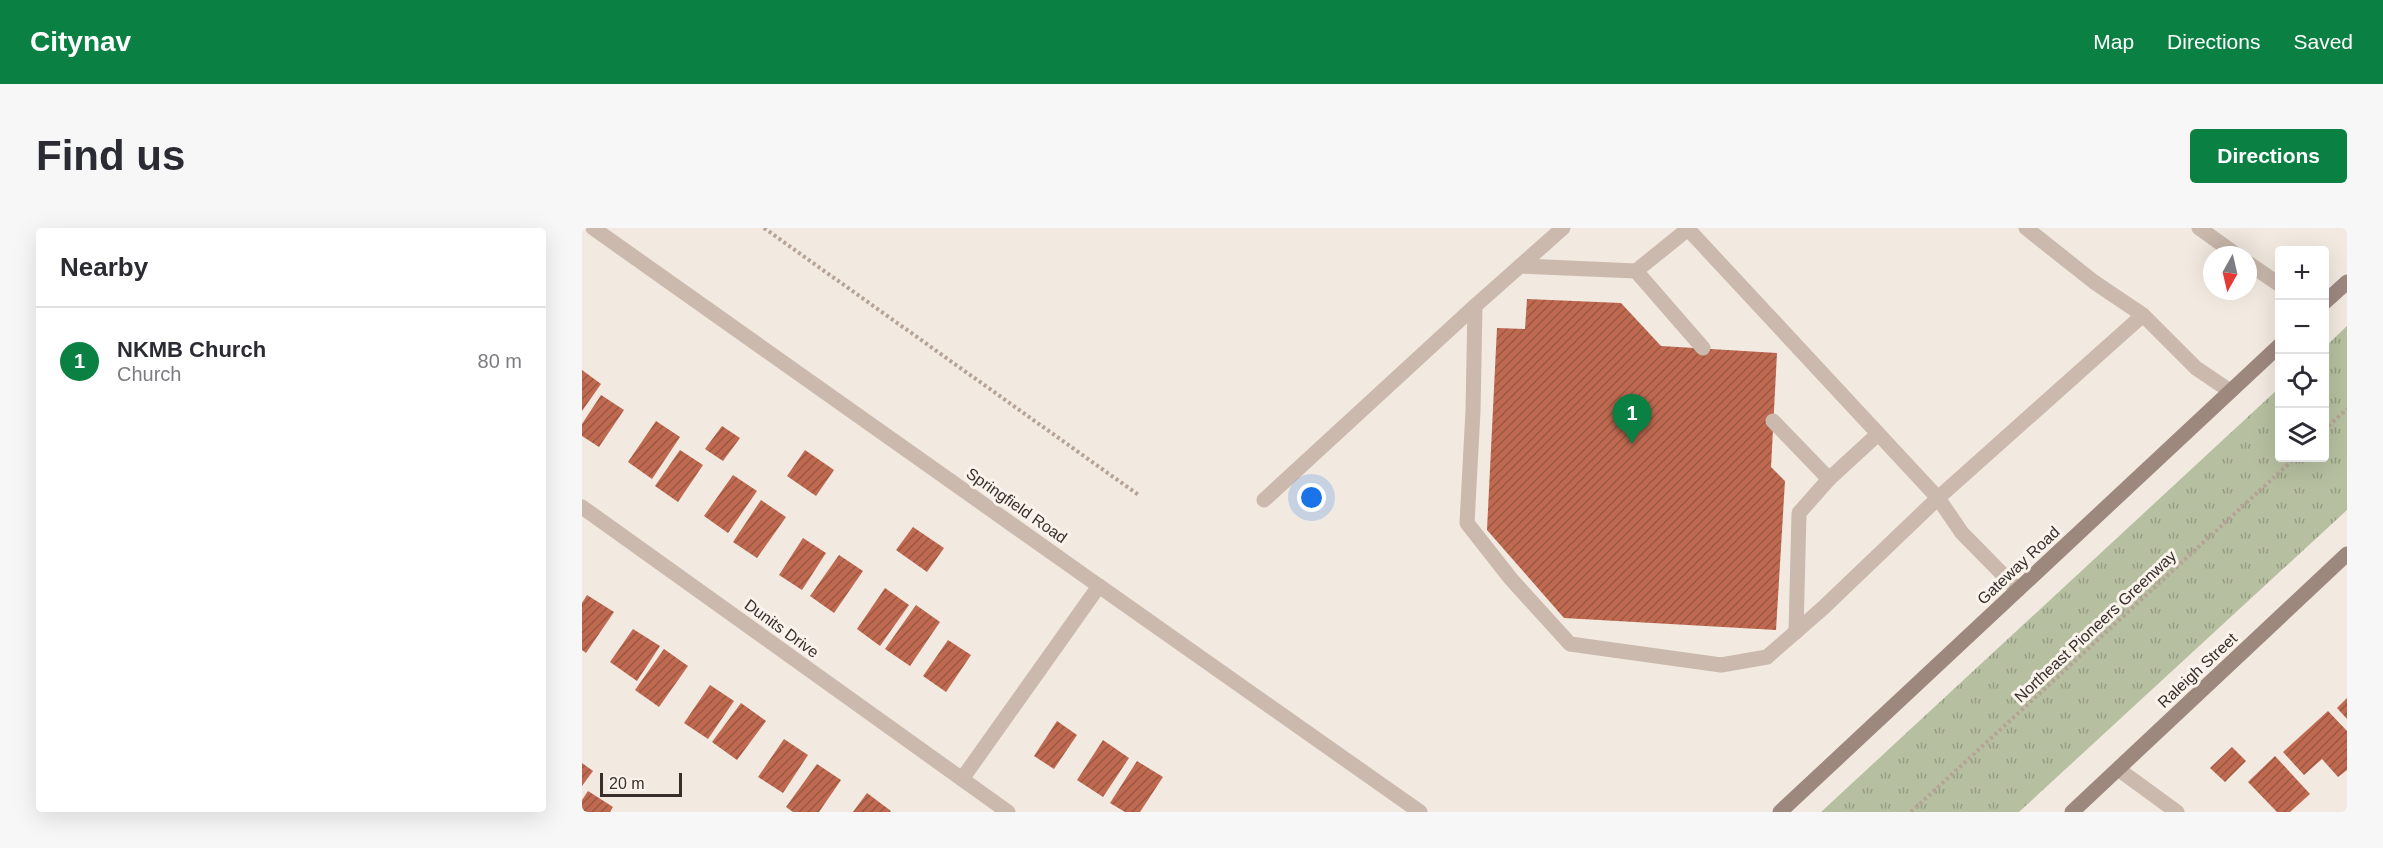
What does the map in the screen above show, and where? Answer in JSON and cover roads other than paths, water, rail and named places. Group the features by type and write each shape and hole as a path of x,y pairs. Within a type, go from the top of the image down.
{"main road":[{"path":"2328,300 2347,282"},
{"name":"Gateway Road","path":"1780,812 2275,350"},
{"name":"Raleigh Street","path":"2072,812 2347,554"}],"street":[{"name":"Springfield Road","path":"593,228 1420,812"},
{"path":"1264,500 1563,228"},
{"path":"2026,228 2094,282 2143,315 2196,368 2230,391"},
{"path":"2199,228 2224,246"},
{"path":"1521,266 1636,271 1688,229 1938,498 1962,533 2018,590"},
{"path":"2257,269 2275,282"},
{"path":"1636,271 1703,348"},
{"path":"1475,306 1473,411 1467,523 1511,579 1570,644 1721,665 1767,657 1938,498 2143,315"},
{"path":"1773,421 1829,479"},
{"path":"1796,632 1798,513 1829,479 1878,434"},
{"name":"Dunits Drive","path":"582,507 1008,812"},
{"path":"962,779 1099,586"},
{"path":"2118,769 2177,812"}],"place":[{"name":"NKMB Church","path":"1632,444"}]}
